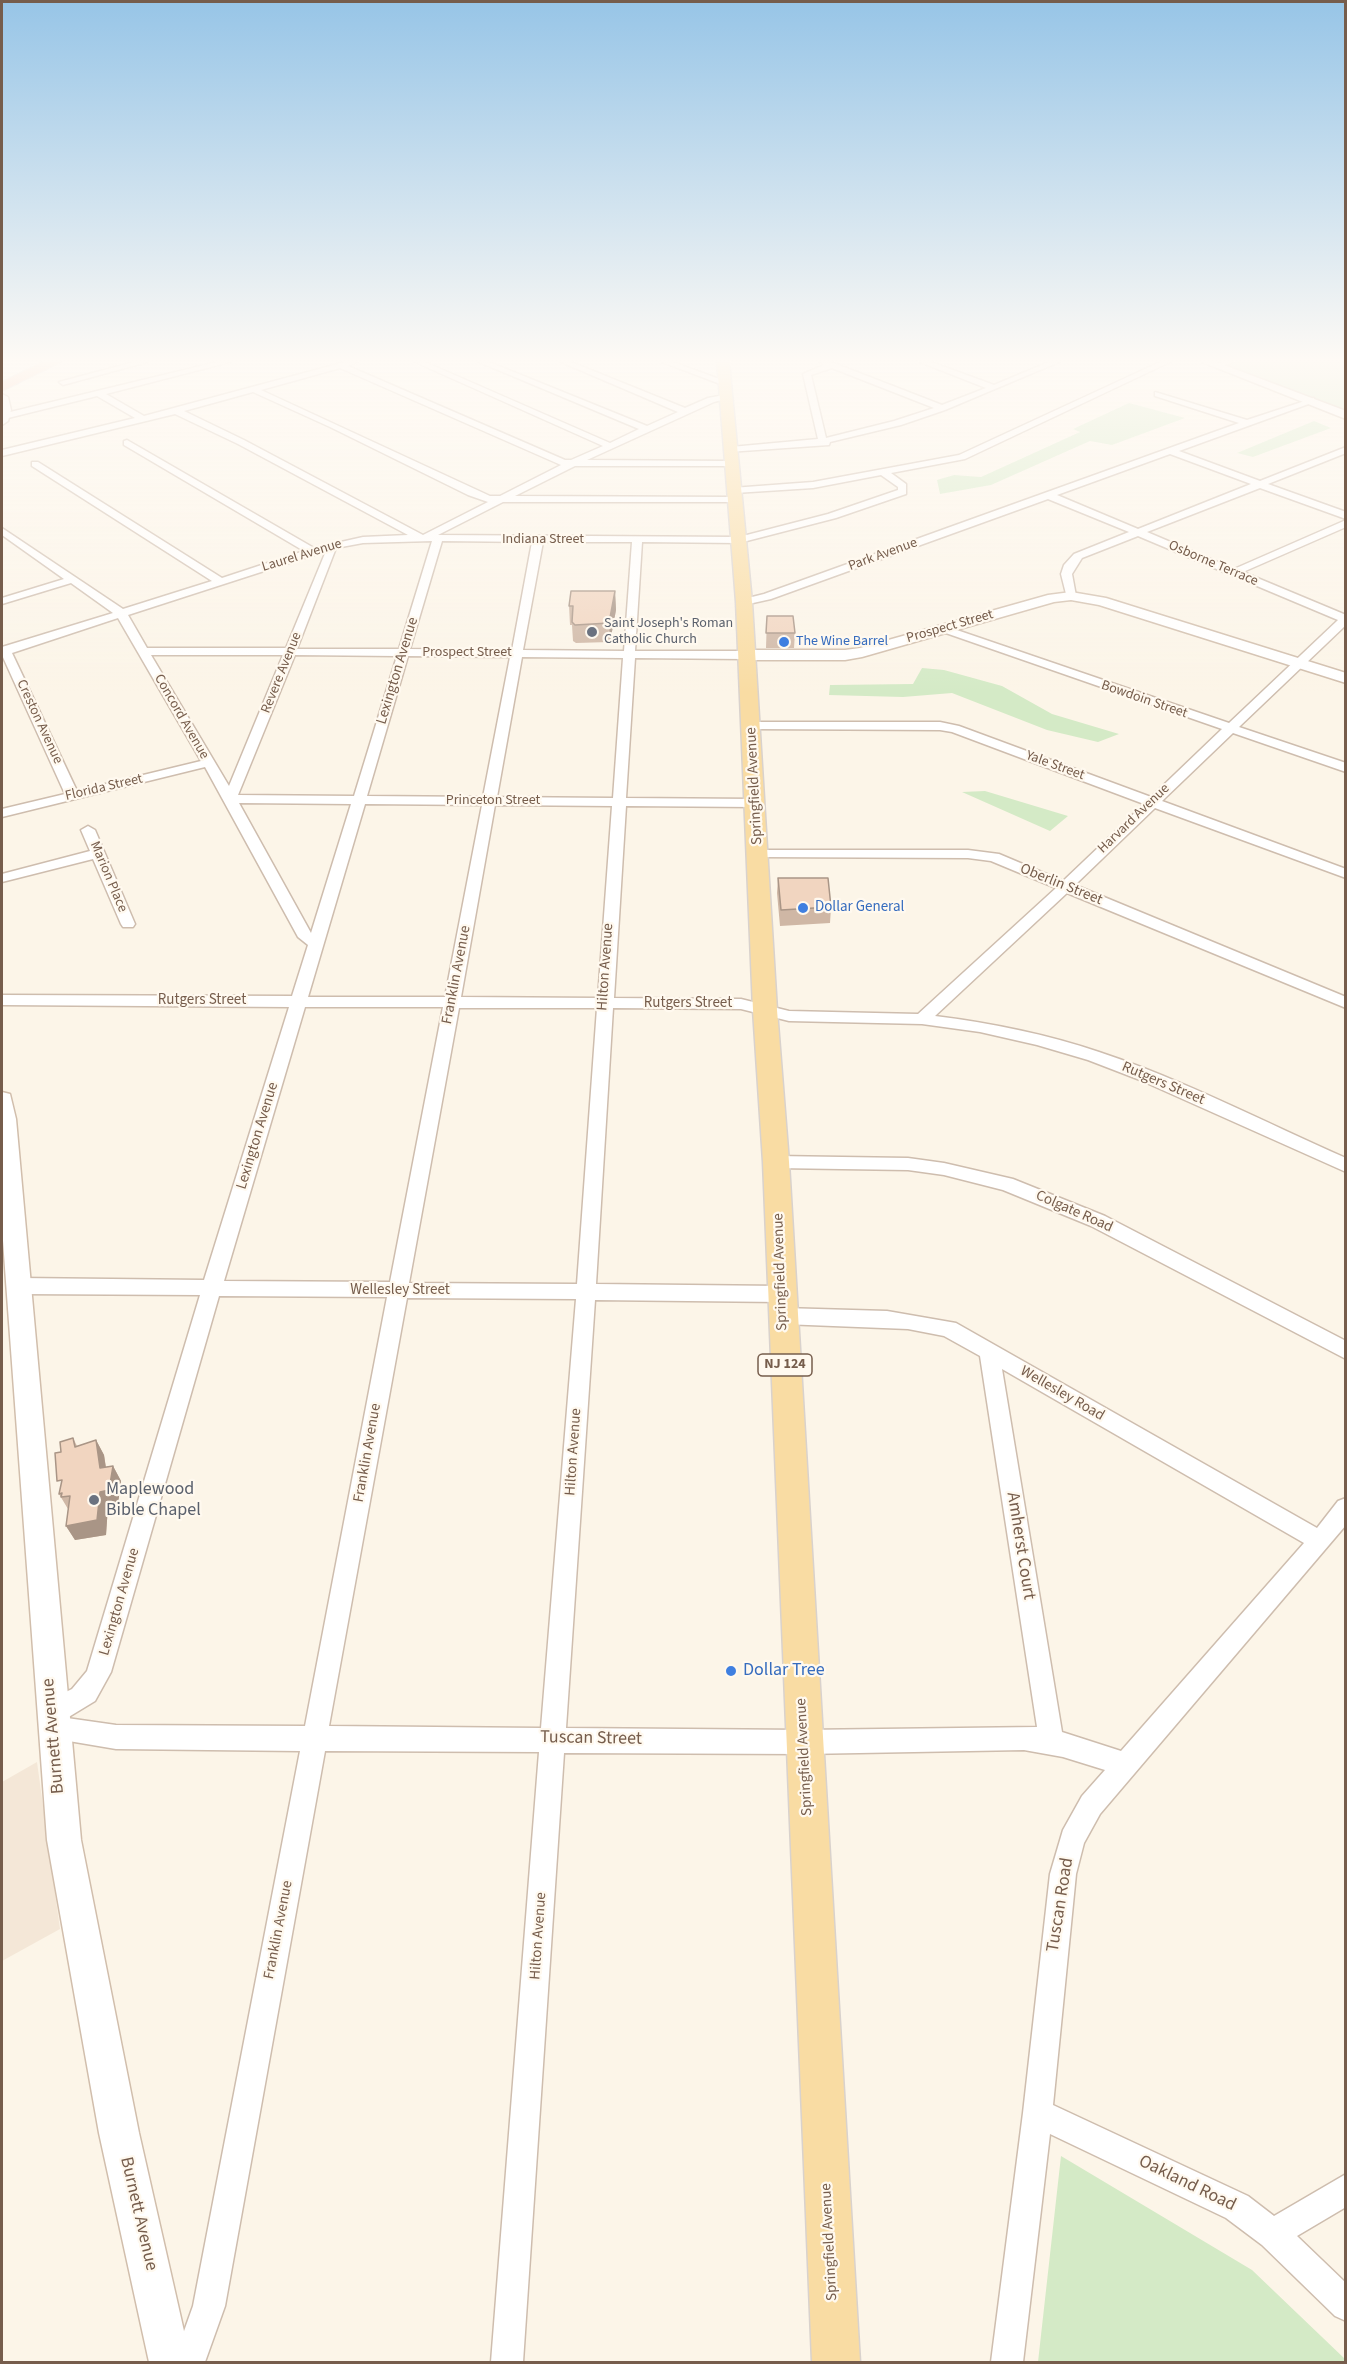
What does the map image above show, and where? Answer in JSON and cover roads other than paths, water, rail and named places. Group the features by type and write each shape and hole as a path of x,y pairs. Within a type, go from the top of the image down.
{"main road":[{"name":"Springfield Avenue","path":"733,472 752,725 765,1010 776,1162 836,2362"}],"street":[{"path":"48,472 220,581"},
{"path":"177,472 311,551"},
{"name":"Indiana Street","path":"301,472 430,539 739,540 832,516 903,492 903,486 883,472"},
{"path":"427,472 471,493 497,500 733,476 739,472"},
{"name":"Laurel Avenue","path":"4,651 329,546 363,540 430,539 497,500 555,472"},
{"path":"684,472 813,485 881,472"},
{"name":"Park Avenue","path":"744,602 767,597 1107,472"},
{"path":"1227,472 1346,516"},
{"path":"1071,596 1065,573 1069,564 1078,556 1289,472"},
{"name":"Osborne Terrace","path":"1052,493 1233,573 1345,618"},
{"path":"1233,573 1346,523"},
{"name":"Concord Avenue","path":"2,531 121,613 230,799 306,937 315,943"},
{"name":"Lexington Avenue","path":"53,1720 91,1689 99,1672 403,653 430,539"},
{"name":"Franklin Avenue","path":"189,2362 209,2306 538,540"},
{"name":"Hilton Avenue","path":"507,2362 586,1290 637,540"},
{"name":"Revere Avenue","path":"230,799 332,550 329,546"},
{"path":"2,601 74,579"},
{"name":"Prospect Street","path":"145,651 845,655 1053,598 1071,596 1101,601 1346,678"},
{"name":"Harvard Avenue","path":"922,1019 1065,887 1345,618"},
{"name":"Bowdoin Street","path":"944,629 1346,768"},
{"name":"Creston Avenue","path":"4,651 72,795"},
{"name":"Yale Street","path":"752,725 940,726 955,729 1346,874"},
{"name":"Florida Street","path":"2,813 207,763"},
{"name":"Princeton Street","path":"230,799 755,803"},
{"name":"Marion Place","path":"88,830 128,924"},
{"path":"2,878 98,853"},
{"name":"Oberlin Street","path":"758,853 968,854 994,857 1346,1003"},
{"name":"Rutgers Street","path":"2,1000 741,1004 789,1016 922,1019 980,1027 1094,1056 1146,1076 1346,1167"},
{"name":"Burnett Avenue","path":"2,1100 6,1198 19,1286 64,1840 119,2133 170,2362"},
{"name":"Colgate Road","path":"776,1162 908,1164 944,1169 1007,1184 1098,1221 1346,1351"},
{"name":"Wellesley Street","path":"19,1286 398,1291 586,1290 782,1305"},
{"name":"Wellesley Road","path":"782,1305 926,1322 949,1329 1320,1542"},
{"name":"Amherst Court","path":"989,1352 1051,1741"},
{"name":"Tuscan Road","path":"1007,2362 1038,2113 1063,1874 1072,1839 1091,1805 1124,1765 1320,1542 1346,1508"},
{"name":"Tuscan Street","path":"53,1720 116,1737 804,1742 1012,1738 1051,1741 1079,1748 1124,1765"},
{"name":"Oakland Road","path":"1038,2113 1237,2207 1273,2234 1346,2305"},
{"path":"1273,2234 1346,2189"}],"place":[{"name":"Saint Joseph's Roman Catholic Church","path":"592,632"},
{"name":"The Wine Barrel","path":"784,642"},
{"name":"Dollar General","path":"803,908"},
{"name":"Maplewood Bible Chapel","path":"94,1500"},
{"name":"Dollar Tree","path":"731,1671"}]}
